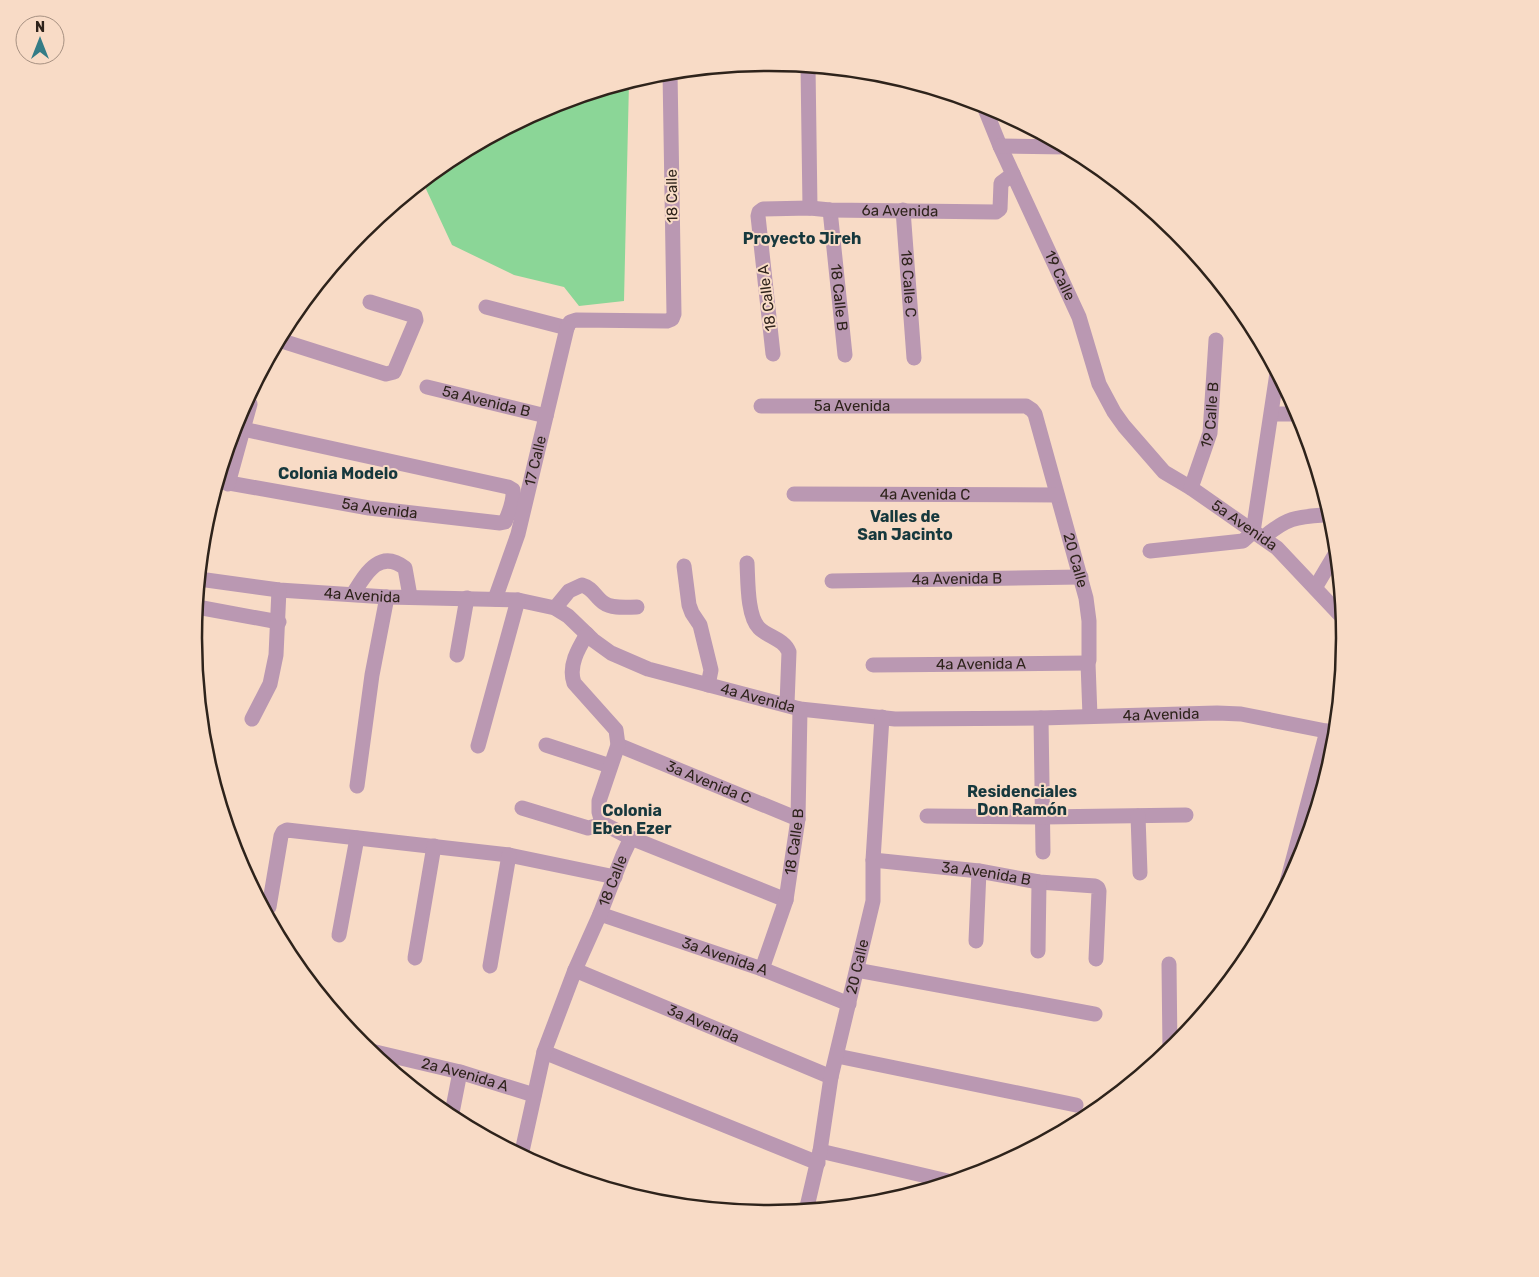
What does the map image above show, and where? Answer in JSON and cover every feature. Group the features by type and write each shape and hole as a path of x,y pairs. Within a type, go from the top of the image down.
{"street":[{"path":"808,72 810,208"},
{"name":"18 Calle","path":"568,325 576,320 667,321 672,319 674,314 670,80"},
{"name":"19 Calle","path":"986,114 1079,317 1099,384 1114,412 1138,442"},
{"path":"1000,146 1053,147"},
{"name":"6a Avenida","path":"759,212 763,209 810,208 830,210 996,212 1000,209 1001,183 1013,174"},
{"name":"18 Calle B","path":"830,210 845,355"},
{"name":"18 Calle C","path":"903,210 914,358"},
{"name":"18 Calle A","path":"759,212 774,354"},
{"path":"286,342 391,374 394,372 416,320 415,316 370,302"},
{"path":"486,307 568,325"},
{"name":"17 Calle","path":"495,599 518,534 568,325"},
{"name":"19 Calle B","path":"1191,488 1210,432 1216,340"},
{"path":"1258,535 1276,385"},
{"name":"5a Avenida B","path":"427,387 546,416"},
{"name":"5a Avenida","path":"761,406 1026,406 1032,410"},
{"name":"20 Calle","path":"1032,410 1035,414 1081,578 1089,621 1090,716"},
{"path":"1272,414 1291,414"},
{"path":"229,467 247,417"},
{"name":"5a Avenida","path":"225,482 369,508 500,523 505,522 508,516 513,490 508,487 244,429"},
{"name":"5a Avenida","path":"1138,442 1164,472 1191,488 1276,548 1336,611"},
{"name":"4a Avenida C","path":"794,494 1057,494"},
{"path":"1150,551 1244,540 1298,516 1323,515"},
{"path":"1314,588 1331,561"},
{"path":"353,594 374,565 382,562 398,562 405,568 410,596"},
{"name":"18 Calle B","path":"747,563 753,620 759,628 787,646 789,652 798,819 786,900 762,969"},
{"path":"684,566 689,605 692,614 700,625 712,670 708,685"},
{"name":"4a Avenida B","path":"832,582 1081,578"},
{"name":"4a Avenida","path":"205,581 280,590 387,597 410,596 518,600 555,608 568,616 611,653 648,669 793,706 882,718 1041,718 1217,713 1242,714 1329,732"},
{"path":"555,608 569,591 582,585 588,586 604,603 610,606 637,608"},
{"path":"252,719 270,684 276,655 280,590"},
{"path":"357,786 372,675 387,597"},
{"path":"457,655 467,598"},
{"path":"478,746 518,600"},
{"path":"203,608 279,622"},
{"path":"522,808 588,828 602,823 598,812 600,801 618,745 616,730 574,683 572,666 587,634"},
{"name":"4a Avenida A","path":"873,665 1088,663"},
{"name":"20 Calle","path":"807,1205 819,1157 831,1077 872,901 872,860 882,718"},
{"path":"1041,718 1043,852"},
{"name":"3a Avenida C","path":"618,745 798,819"},
{"path":"546,746 610,766"},
{"path":"1298,845 1326,750"},
{"path":"927,816 1186,815"},
{"path":"1138,816 1140,873"},
{"name":"18 Calle","path":"523,1149 544,1052 575,970 631,838 602,823"},
{"path":"270,907 281,836 283,832 288,830 509,855 615,877"},
{"path":"339,935 357,838"},
{"path":"631,838 786,900"},
{"path":"415,958 434,846"},
{"path":"490,966 509,855"},
{"name":"3a Avenida B","path":"872,860 979,871 1039,882 1098,888 1096,959"},
{"path":"976,941 979,871"},
{"path":"1038,951 1039,882"},
{"name":"3a Avenida A","path":"600,914 762,969 849,1004"},
{"path":"1170,964 1170,1041"},
{"name":"3a Avenida","path":"575,970 831,1077"},
{"path":"857,970 1094,1014"},
{"path":"544,1052 819,1157 939,1180"},
{"path":"837,1056 1076,1105"},
{"name":"2a Avenida A","path":"391,1061 460,1072 534,1095"},
{"path":"453,1109 460,1072"}],"green space":[{"path":"629,90 624,301 579,306 564,287 514,275 452,245 426,186 454,167 486,147 519,130 552,114 587,101"}],"district":[{"name":"Proyecto Jireh","path":"802,238"},
{"name":"Colonia Modelo","path":"338,473"},
{"name":"Valles de San Jacinto","path":"905,525"},
{"name":"Residenciales Don Ramón","path":"1022,800"},
{"name":"Colonia Eben Ezer","path":"632,819"}]}
